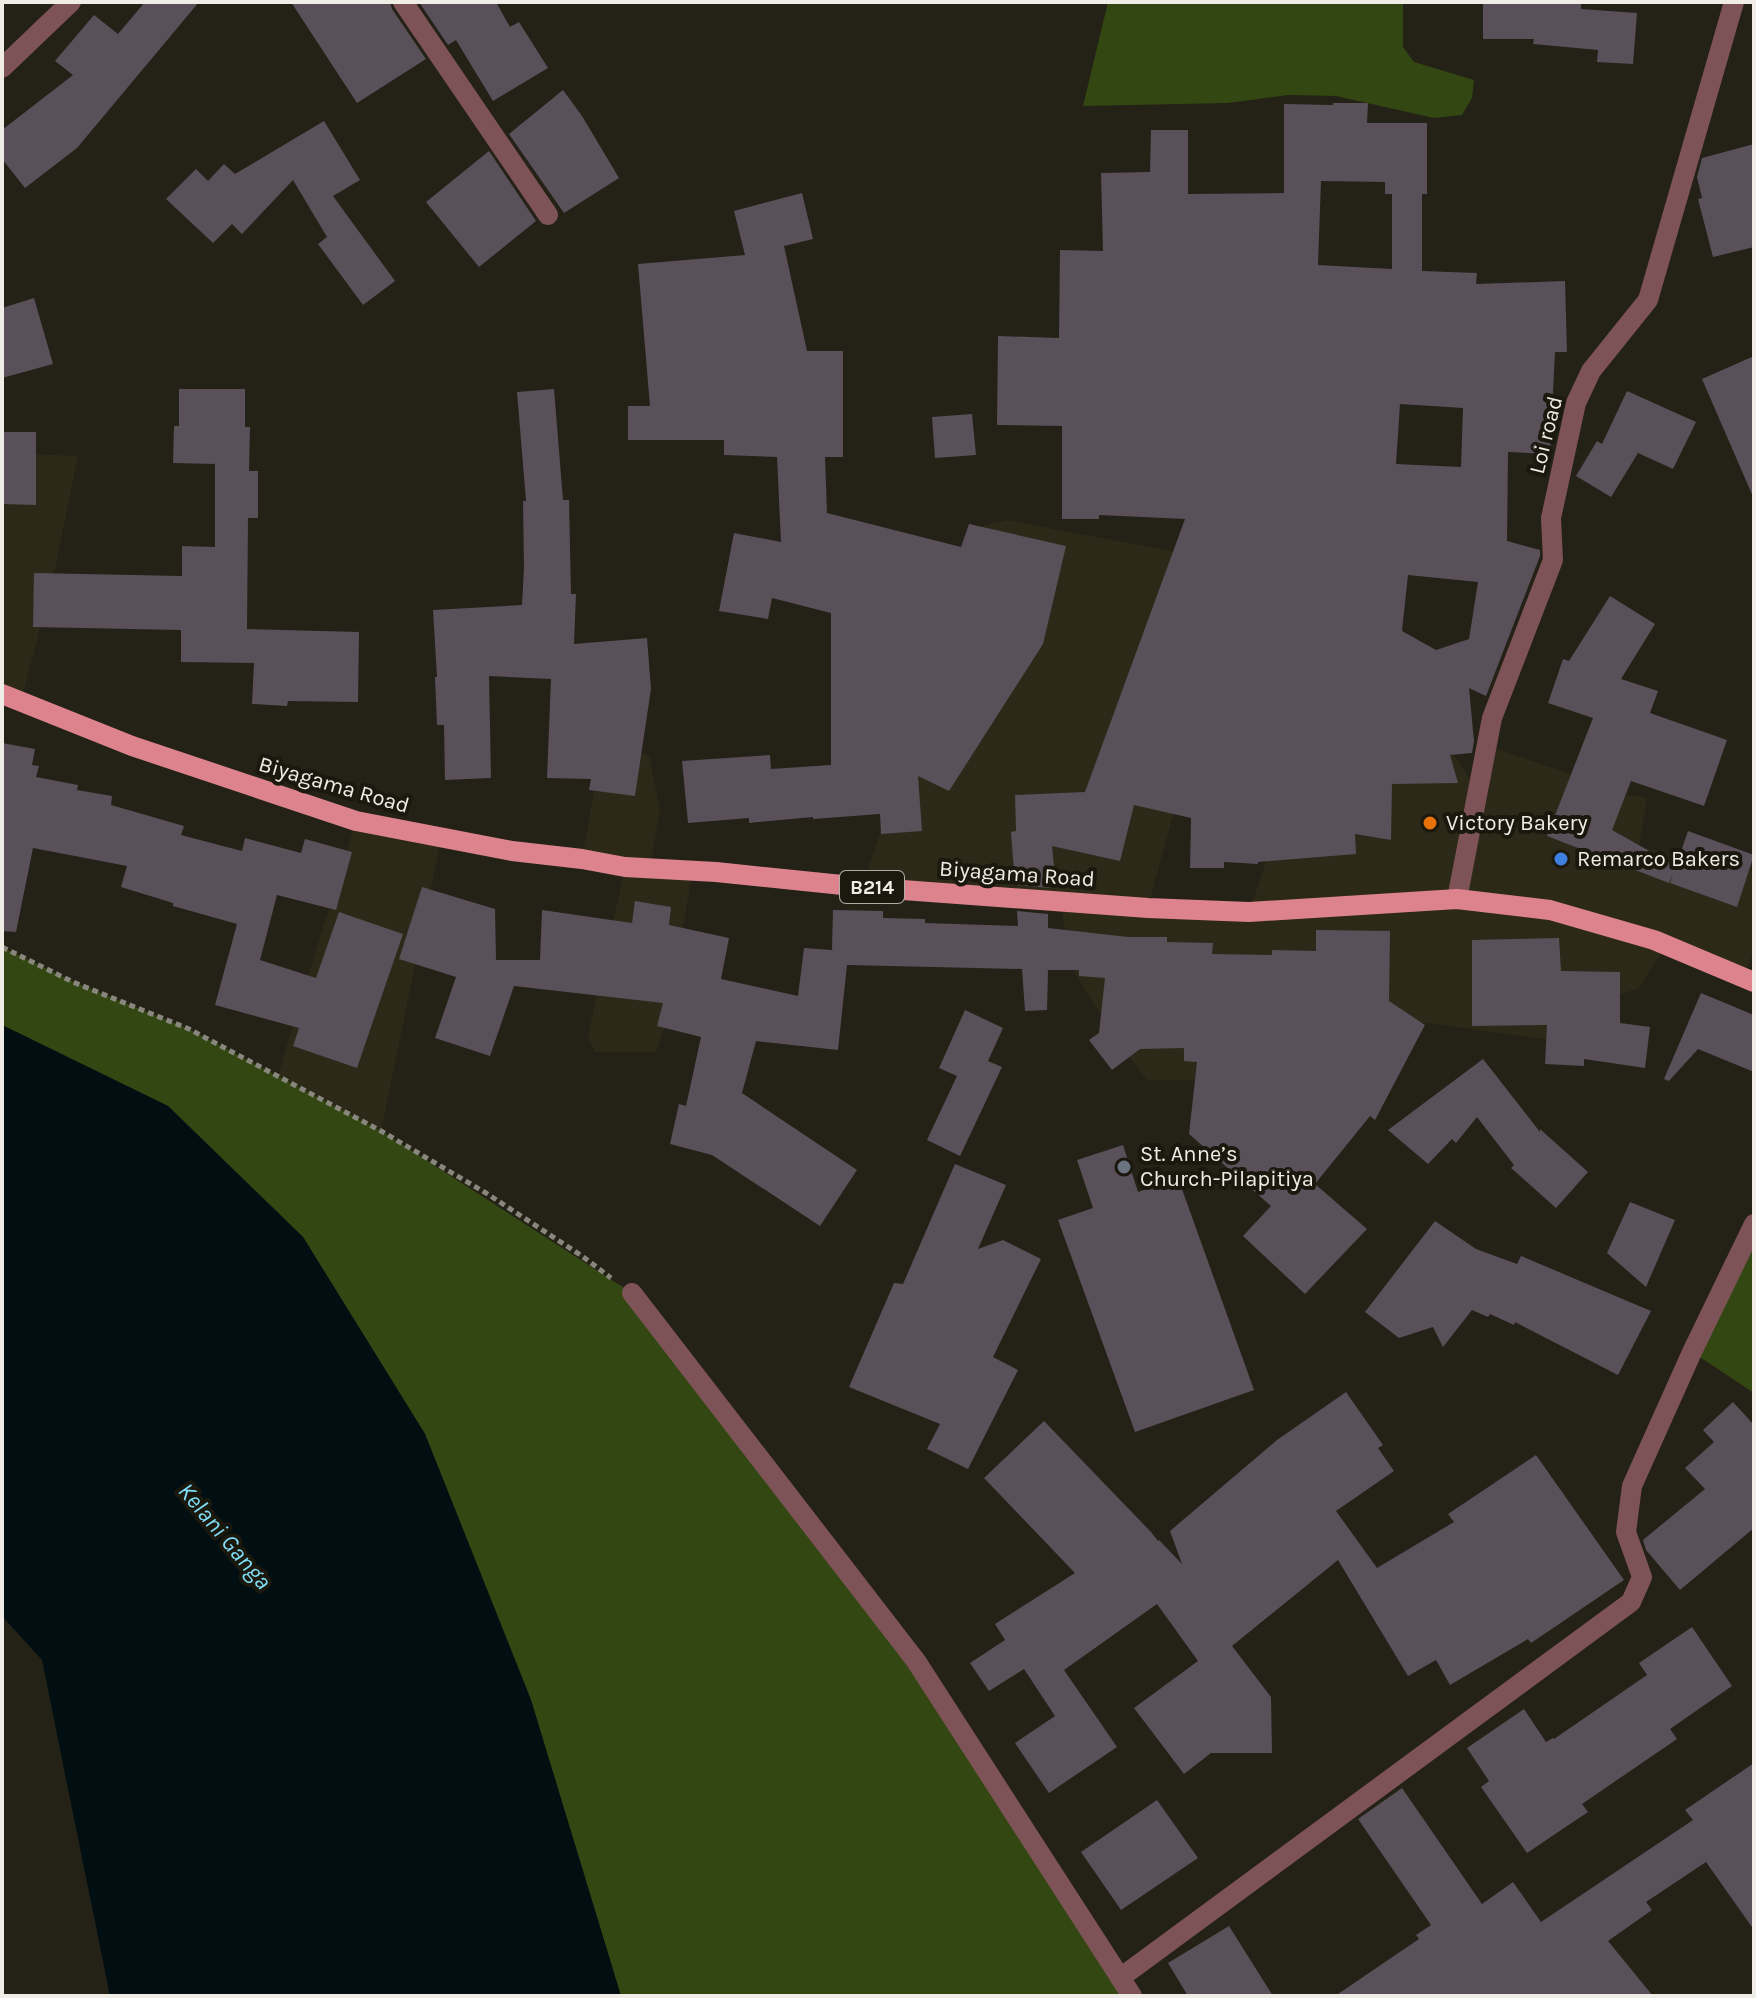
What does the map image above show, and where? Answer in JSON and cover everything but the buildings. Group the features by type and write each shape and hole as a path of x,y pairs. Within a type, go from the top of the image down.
{"main road":[{"name":"Biyagama Road","path":"2,694 132,746 356,821 512,851 625,867 1148,908 1249,912 1457,899 1550,910 1654,940 1754,982"}],"street":[{"path":"2,68 71,2"},
{"path":"403,2 548,215"},
{"name":"Loi road","path":"1457,899 1492,718 1553,560 1551,518 1576,403 1591,371 1648,300 1734,2"},
{"path":"1120,1978 1631,1602 1642,1577 1626,1532 1632,1486 1754,1224"},
{"path":"632,1293 916,1661 1132,1996"}],"path":[{"path":"2,947 73,982 189,1029 381,1131 486,1193 632,1293"}],"shaded area":[{"path":"2,453 78,456 54,573 21,702 2,694"},
{"path":"1007,520 1318,579 1178,797 1148,907 1249,912 1290,791 1440,743 1455,757 1477,789 1487,745 1629,795 1647,798 1639,847 1754,871 1754,949 1744,978 1666,946 1638,989 1587,1003 1572,1043 1406,1020 1315,1082 1147,1080 1116,1040 1074,971 1062,901 862,887 983,526"},
{"path":"617,745 649,755 660,809 650,868 693,871 665,1026 656,1052 595,1052 588,1036 625,867 582,859 602,747"},
{"path":"356,821 441,839 381,1131 278,1078"}],"green space":[{"path":"1108,2 1403,2 1403,47 1414,62 1474,80 1472,98 1462,115 1434,118 1336,96 1288,95 1228,103 1083,106"},
{"path":"2,947 74,982 189,1029 381,1131 632,1293 915,1661 1132,1996 621,1996 531,1700 425,1434 303,1237 168,1106 2,1025"},
{"path":"1754,1224 1754,1393 1692,1352"}],"water":[{"name":"Kelani Ganga","path":"2,1025 168,1106 303,1237 425,1434 531,1700 621,1996 110,1996 42,1660 2,1616"}],"place":[{"name":"Victory Bakery","path":"1430,823"},
{"name":"Remarco Bakers","path":"1561,859"},
{"name":"St. Anne’s Church-Pilapitiya","path":"1124,1167"}]}
